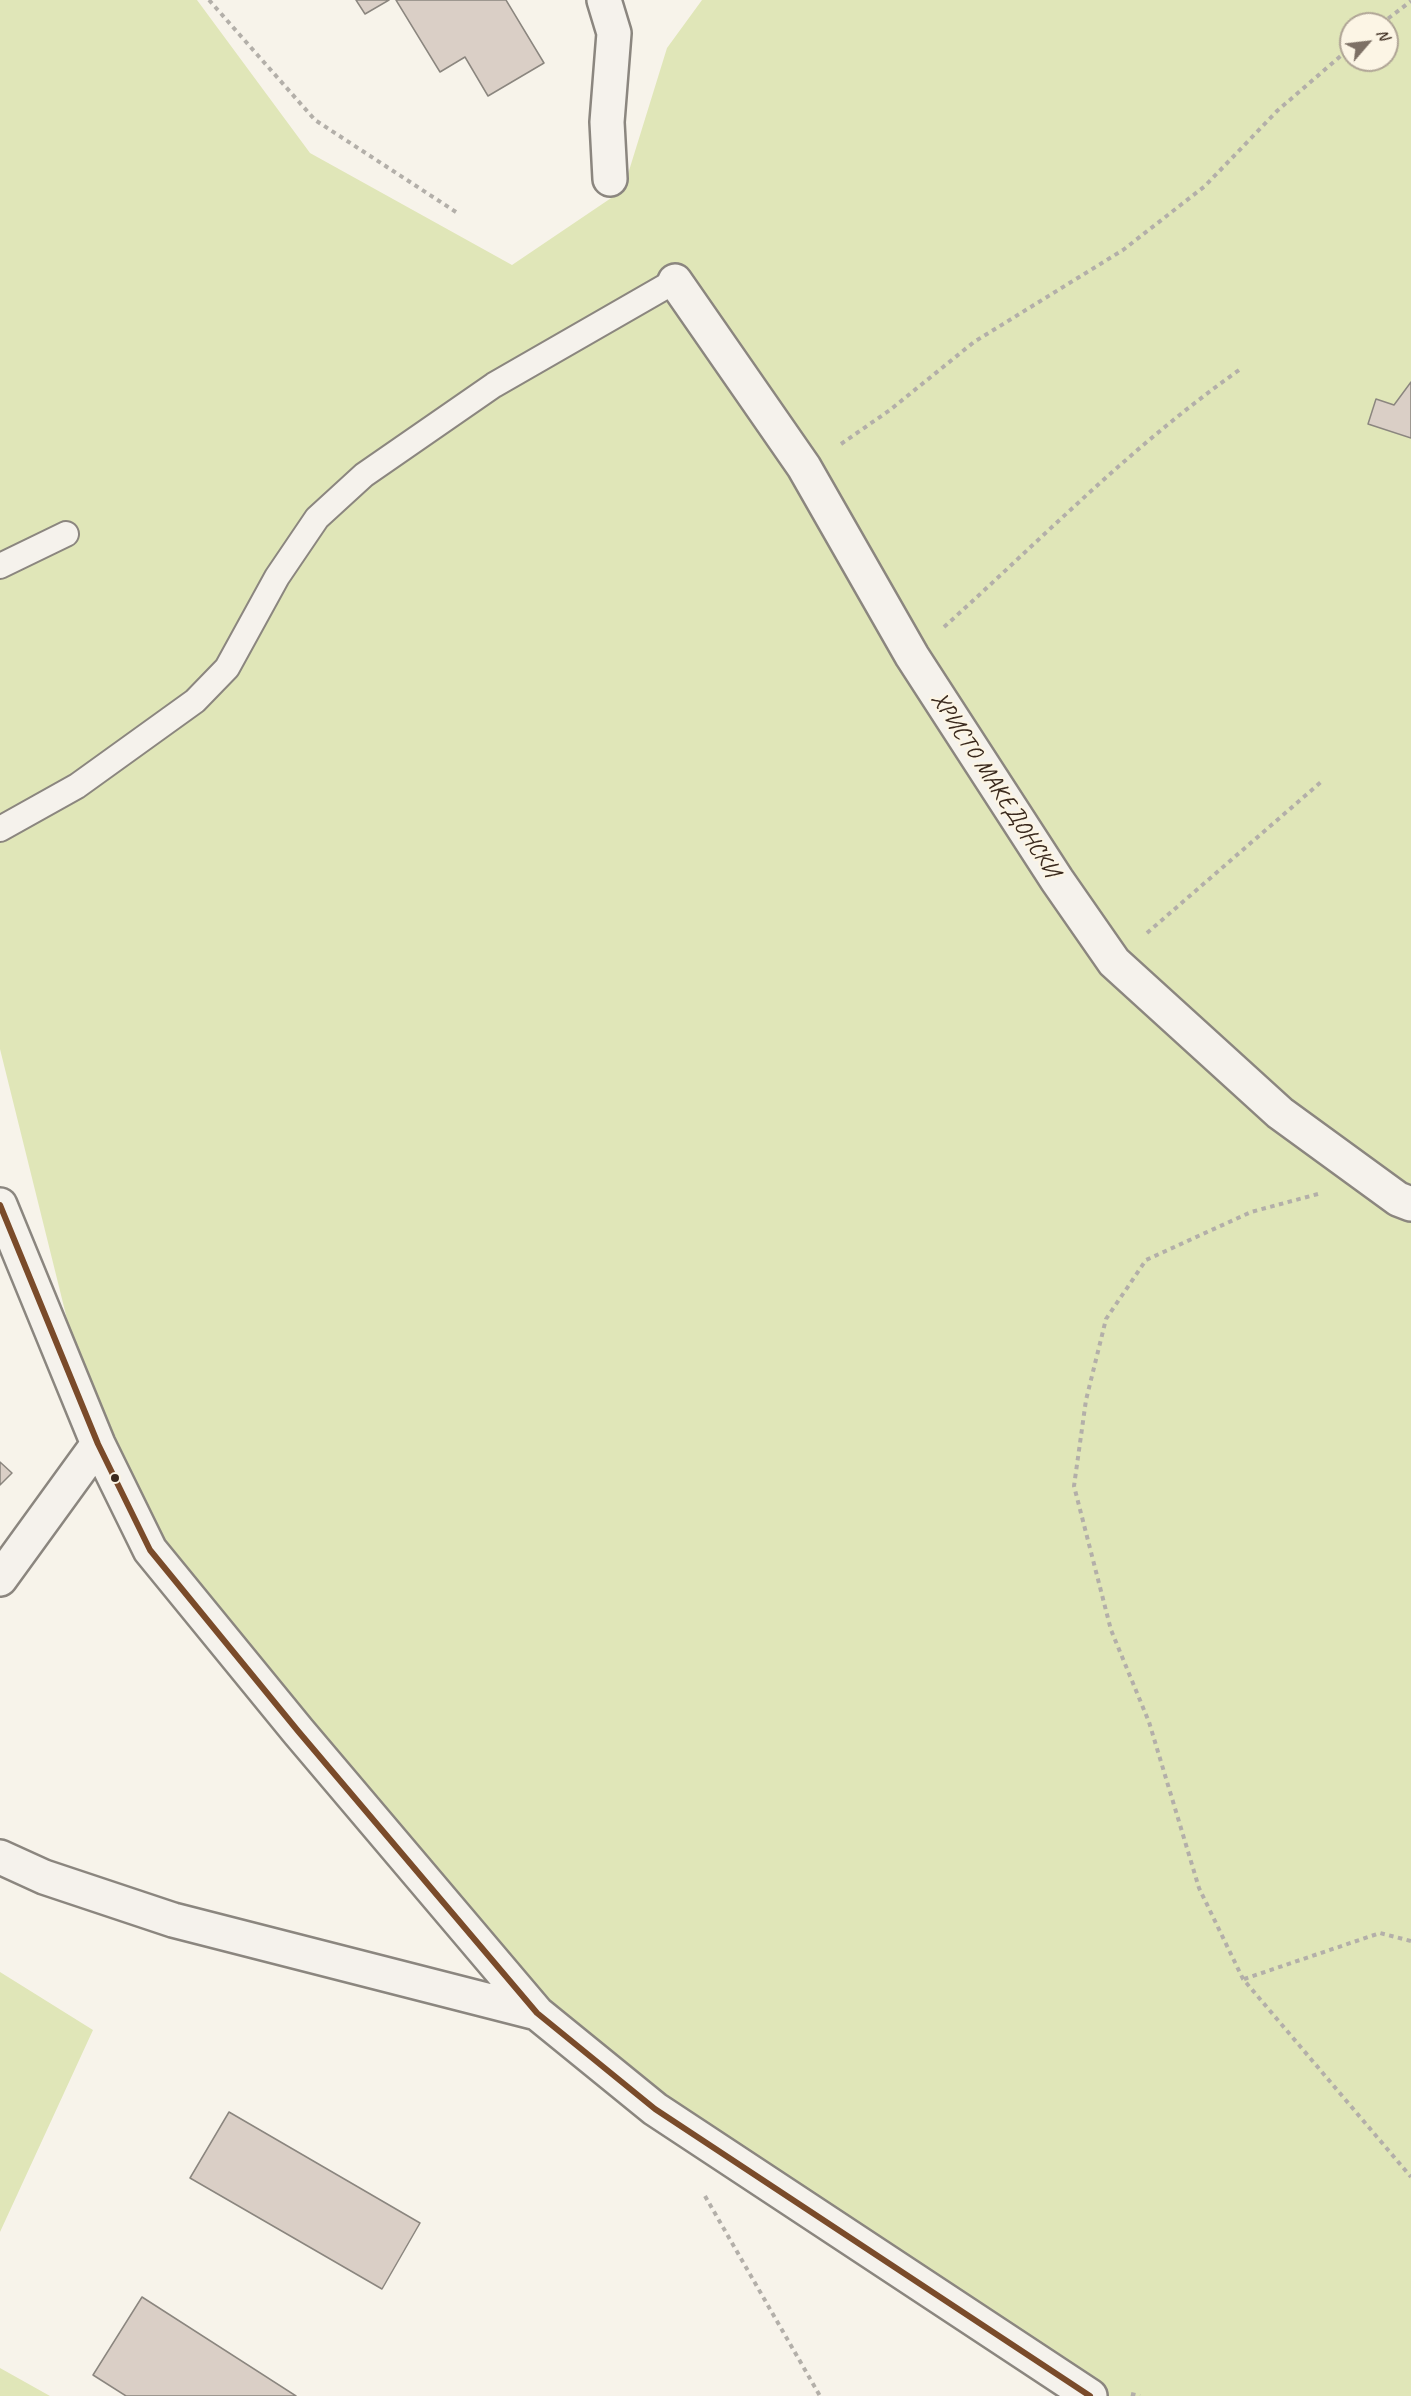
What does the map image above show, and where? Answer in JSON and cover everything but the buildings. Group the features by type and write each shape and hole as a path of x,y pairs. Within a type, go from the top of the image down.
{"street":[{"path":"610,2 614,33 607,122 610,179"},
{"name":"ХРИСТО МАКЕДОНСКИ","path":"675,281 804,466 912,656 1057,880 1114,962 1280,1113 1398,1199 1411,1204"},
{"path":"0,1205 98,1444 150,1550 298,1731 537,2013 656,2109 1090,2396"},
{"path":"0,1579 98,1444"},
{"path":"0,1857 44,1877 173,1920 537,2013"}],"lane":[{"path":"0,829 77,786 195,701 227,668 277,577 317,518 364,475 494,385 675,281"},
{"path":"0,566 66,534"}],"path":[{"path":"209,0 315,120 456,212"},
{"path":"1397,12 1411,1"},
{"path":"804,466 890,410 974,342 1123,250 1205,186 1277,111 1339,57"},
{"path":"912,656 1100,480 1188,406 1242,368"},
{"path":"1114,962 1321,782"},
{"path":"1371,1180 1251,1212 1146,1260 1106,1319 1086,1400 1074,1486 1111,1630 1149,1722 1199,1888 1244,1979 1411,2177"},
{"path":"1244,1979 1380,1933 1411,1941"},
{"path":"703,2192 820,2396"}],"green space":[{"path":"0,0 197,0 310,153 512,265 623,190 667,48 702,0 1411,0 1411,2396 1070,2396 537,2013 150,1550 98,1444 0,1049"},
{"path":"0,1972 93,2030 0,2232"},
{"path":"0,2368 50,2396 0,2396"}],"transit line":[{"path":"0,1205 98,1444 150,1550 298,1731 537,2013 655,2109 1090,2396"}]}
